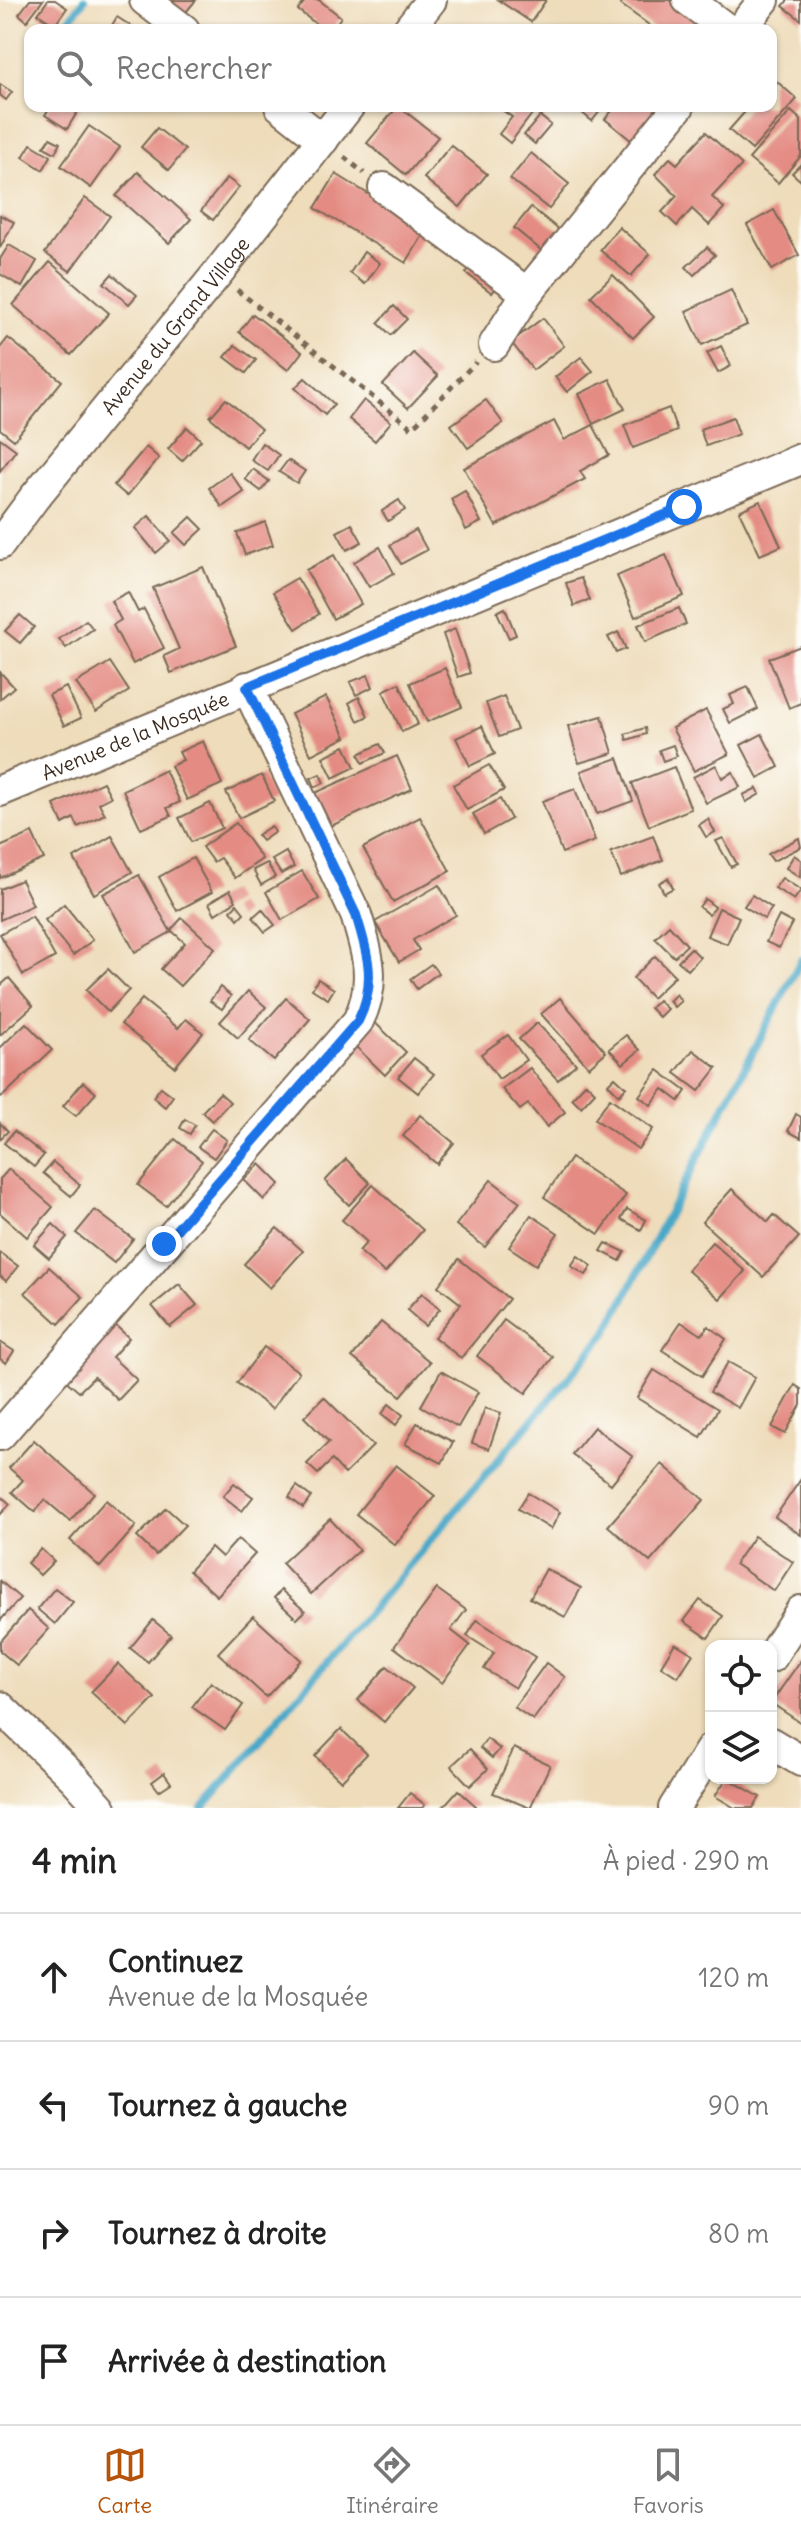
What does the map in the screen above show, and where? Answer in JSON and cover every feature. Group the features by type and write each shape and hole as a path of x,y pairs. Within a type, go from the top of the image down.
{"street":[{"path":"145,0 176,24"},
{"path":"413,24 431,0"},
{"path":"688,0 720,24"},
{"path":"745,24 764,0"},
{"path":"288,112 323,140"},
{"name":"Avenue du Grand Village","path":"0,544 344,112"},
{"path":"494,345 527,293 674,112"},
{"path":"384,188 527,293"},
{"name":"Avenue de la Mosquée","path":"0,791 801,459"},
{"path":"0,1435 358,1021 367,1004 370,981 368,953 356,915 247,687"},
{"path":"777,1648 801,1611"},
{"path":"0,1707 101,1808"},
{"path":"777,1747 801,1761"},
{"path":"674,1808 705,1759"}],"path":[{"path":"323,140 384,188"},
{"path":"217,274 412,428 494,345"}],"building":[{"path":"30,0 43,0 27,21 19,14"},
{"path":"48,0 55,0 67,8 56,24 38,14"},
{"path":"162,0 196,0 182,17"},
{"path":"306,0 319,0 341,17 336,24 316,24 298,10"},
{"path":"498,0 546,0 531,22"},
{"path":"624,0 670,0 700,22 648,24 620,4"},
{"path":"788,0 801,0 801,20 783,6"},
{"path":"117,17 128,24 113,24"},
{"path":"777,82 797,99 752,150 729,130 745,112 777,112"},
{"path":"0,84 12,92 6,100 0,95"},
{"path":"791,111 801,120 801,156 778,183 749,159"},
{"path":"47,112 77,112 67,129 45,115"},
{"path":"393,112 406,112 438,137 406,175 367,143"},
{"path":"505,112 533,112 510,143 499,134 512,117"},
{"path":"581,112 599,112 592,121"},
{"path":"611,112 655,112 632,141 605,119"},
{"path":"540,116 551,125 535,144 524,135"},
{"path":"89,126 120,147 91,188 61,166"},
{"path":"157,128 185,150 169,170 141,147"},
{"path":"706,132 742,165 712,197 724,208 709,225 692,209 677,226 662,212 677,196 655,174 670,158 677,164"},
{"path":"50,138 60,143 55,153 44,147"},
{"path":"31,144 51,156 43,170 23,157"},
{"path":"451,145 487,174 460,207 424,178"},
{"path":"531,153 569,184 549,209 510,179"},
{"path":"801,164 801,181 792,173"},
{"path":"138,172 191,219 169,243 116,196"},
{"path":"336,174 426,230 406,263 315,208"},
{"path":"227,178 239,187 213,220 201,211"},
{"path":"85,198 110,216 70,271 45,253"},
{"path":"531,207 559,230 542,251 514,228"},
{"path":"774,210 799,255 772,270 747,225"},
{"path":"0,215 14,222 0,248"},
{"path":"619,227 650,254 631,276 600,250"},
{"path":"9,245 37,261 22,287 0,274 0,259"},
{"path":"707,247 715,255 694,275 686,267"},
{"path":"364,252 380,263 365,284 350,273"},
{"path":"50,262 109,313 71,355 13,305"},
{"path":"473,264 499,284 492,293 466,273"},
{"path":"112,274 137,295 129,304 104,283"},
{"path":"613,275 654,317 633,338 591,296"},
{"path":"731,290 747,325 702,345 686,311"},
{"path":"394,306 407,319 391,335 378,323"},
{"path":"253,314 302,352 288,370 239,332"},
{"path":"543,318 564,346 533,370 511,342"},
{"path":"8,338 62,381 14,440 0,429 0,348"},
{"path":"235,345 256,360 246,373 225,357"},
{"path":"721,346 731,366 718,373 707,353"},
{"path":"413,353 438,376 408,408 383,385"},
{"path":"581,357 593,371 567,392 555,377"},
{"path":"305,378 334,404 325,415 295,388"},
{"path":"610,379 625,409 593,424 579,394"},
{"path":"226,399 261,429 245,447 210,417"},
{"path":"364,400 391,422 375,441 349,419"},
{"path":"486,400 503,423 468,448 451,425"},
{"path":"669,408 677,431 633,448 624,425"},
{"path":"733,417 739,434 706,446 700,429"},
{"path":"554,421 564,440 593,425 609,455 580,471 585,479 496,526 464,468"},
{"path":"187,427 201,440 182,461 168,449"},
{"path":"0,438 16,450 0,471"},
{"path":"262,443 279,455 268,471 251,460"},
{"path":"146,447 159,458 127,496 114,485"},
{"path":"288,460 305,471 297,483 279,472"},
{"path":"253,469 269,481 261,491 245,479"},
{"path":"230,473 244,492 222,507 209,488"},
{"path":"465,491 481,522 466,530 451,499"},
{"path":"399,500 405,510 388,521 382,511"},
{"path":"760,501 781,546 760,555 739,511"},
{"path":"149,516 170,541 156,553 135,528"},
{"path":"191,517 203,529 186,545 174,533"},
{"path":"265,522 273,545 245,555 237,533"},
{"path":"352,524 362,542 347,550 337,532"},
{"path":"416,530 427,550 401,564 390,545"},
{"path":"380,547 394,573 369,587 354,562"},
{"path":"334,555 361,604 333,619 306,570"},
{"path":"666,555 684,596 635,617 617,576"},
{"path":"203,567 236,646 171,673 164,656 179,649 153,588"},
{"path":"297,578 319,614 296,629 273,592"},
{"path":"581,578 590,600 574,606 566,583"},
{"path":"128,592 138,612 144,609 164,648 133,664 113,625 121,620 111,601"},
{"path":"505,608 516,635 509,638 497,612"},
{"path":"679,608 686,624 645,642 638,625"},
{"path":"20,615 34,627 20,643 5,631"},
{"path":"86,620 93,629 66,648 59,639"},
{"path":"455,629 470,673 458,677 443,634"},
{"path":"618,632 626,649 616,653 608,637"},
{"path":"801,646 801,703 789,708 769,658"},
{"path":"110,662 129,691 96,712 76,683"},
{"path":"445,668 462,707 427,722 410,683"},
{"path":"0,672 14,687 0,699"},
{"path":"368,675 373,687 356,695 350,682"},
{"path":"399,683 418,724 402,732 383,691"},
{"path":"66,687 81,718 64,726 49,695"},
{"path":"748,687 758,709 730,723 723,709 734,704 730,695"},
{"path":"504,696 517,730 499,737 486,703"},
{"path":"326,697 346,737 311,755 291,714"},
{"path":"359,697 368,716 358,721 349,703"},
{"path":"706,710 729,754 694,771 672,728"},
{"path":"602,716 613,753 579,763 568,726"},
{"path":"482,726 495,754 470,766 456,738"},
{"path":"645,728 646,734 627,740 625,734"},
{"path":"762,734 779,767 758,778 741,745"},
{"path":"203,741 222,784 187,800 171,766 183,760 179,752"},
{"path":"380,744 385,753 363,763 359,754"},
{"path":"673,745 677,756 663,761 659,750"},
{"path":"345,746 355,767 333,778 323,757"},
{"path":"397,756 412,789 331,826 315,793"},
{"path":"618,758 633,801 597,814 581,771"},
{"path":"489,765 504,790 467,810 453,785"},
{"path":"716,765 722,778 733,772 740,787 706,803 693,777"},
{"path":"674,767 691,809 649,826 632,783"},
{"path":"165,770 180,802 167,808 171,816 141,829 123,790"},
{"path":"320,774 324,783 315,787 311,778"},
{"path":"262,775 274,801 239,818 226,792"},
{"path":"103,782 111,797 99,803 105,814 78,827 74,818 63,824 54,805"},
{"path":"757,788 760,794 746,802 743,795"},
{"path":"575,789 595,841 562,853 542,801"},
{"path":"500,799 511,819 484,834 473,814"},
{"path":"210,803 222,828 191,842 179,818"},
{"path":"420,817 450,871 393,902 363,848"},
{"path":"708,819 715,832 706,837 699,825"},
{"path":"236,823 262,859 235,878 220,858 213,862 202,847"},
{"path":"271,826 275,832 262,841 257,835"},
{"path":"32,833 44,859 0,878 0,847"},
{"path":"112,836 132,872 94,894 74,858"},
{"path":"653,836 663,860 621,877 611,852"},
{"path":"723,838 737,864 731,867 716,841"},
{"path":"799,838 801,847 773,861 768,854"},
{"path":"286,852 294,867 281,874 272,860"},
{"path":"794,855 801,860 800,877 786,868"},
{"path":"193,858 212,892 177,911 159,877"},
{"path":"267,863 275,877 261,885 253,870"},
{"path":"302,871 319,899 282,920 266,892"},
{"path":"139,875 171,932 135,952 103,894"},
{"path":"668,878 673,888 664,893 659,883"},
{"path":"782,878 801,890 794,900 775,888"},
{"path":"21,880 33,905 0,920 0,889"},
{"path":"439,885 456,915 413,940 419,950 399,962 375,922"},
{"path":"230,890 236,901 215,914 209,903"},
{"path":"752,895 772,908 764,919 744,906"},
{"path":"705,899 715,907 709,915 699,907"},
{"path":"64,904 93,940 73,955 45,920"},
{"path":"237,904 244,913 238,919 231,910"},
{"path":"719,908 739,917 727,944 707,936"},
{"path":"262,909 275,925 265,932 253,917"},
{"path":"32,916 55,957 23,975 0,934"},
{"path":"779,916 792,923 779,948 766,942"},
{"path":"182,918 215,948 180,986 161,969 185,943 171,930"},
{"path":"669,925 687,945 674,957 655,938"},
{"path":"691,948 700,957 688,970 678,961"},
{"path":"655,956 675,976 652,998 633,978"},
{"path":"431,964 438,973 417,989 410,979"},
{"path":"108,969 129,990 108,1012 86,990"},
{"path":"9,978 33,1006 0,1035 0,986"},
{"path":"318,979 334,989 328,999 312,989"},
{"path":"220,987 231,996 222,1009 210,1001"},
{"path":"248,991 266,1007 238,1038 220,1022"},
{"path":"676,994 681,1001 674,1007 669,1001"},
{"path":"286,998 310,1019 274,1061 249,1040"},
{"path":"560,998 606,1052 589,1067 541,1014"},
{"path":"142,999 178,1028 186,1019 203,1033 175,1067 121,1024"},
{"path":"658,1000 667,1009 659,1017 650,1008"},
{"path":"370,1018 406,1052 385,1075 349,1040"},
{"path":"26,1023 52,1050 2,1097 0,1048"},
{"path":"537,1023 576,1064 558,1080 519,1039"},
{"path":"508,1035 526,1060 499,1079 481,1054"},
{"path":"626,1035 640,1050 623,1064 609,1049"},
{"path":"693,1050 717,1068 699,1091 675,1073"},
{"path":"414,1058 434,1074 418,1093 398,1077"},
{"path":"530,1068 565,1112 547,1127 528,1104 520,1110 502,1089"},
{"path":"658,1070 686,1091 679,1101 663,1089 651,1105 639,1096"},
{"path":"615,1077 626,1087 619,1095 608,1084"},
{"path":"83,1082 96,1093 76,1116 63,1106"},
{"path":"586,1083 595,1092 581,1107 572,1098"},
{"path":"161,1087 173,1096 165,1107 153,1097"},
{"path":"220,1093 230,1102 212,1121 202,1112"},
{"path":"610,1098 653,1129 638,1149 595,1119"},
{"path":"796,1114 801,1117 801,1138 788,1131"},
{"path":"420,1115 454,1143 437,1164 403,1136"},
{"path":"185,1119 195,1125 190,1134 180,1128"},
{"path":"0,1123 8,1131 0,1139"},
{"path":"212,1129 227,1140 214,1158 198,1147"},
{"path":"14,1131 44,1155 34,1167 4,1143"},
{"path":"175,1139 202,1161 166,1206 138,1185"},
{"path":"571,1158 626,1195 599,1234 544,1197"},
{"path":"346,1159 370,1183 349,1205 325,1181"},
{"path":"53,1162 80,1185 71,1196 43,1173"},
{"path":"260,1164 280,1184 264,1200 244,1180"},
{"path":"9,1169 53,1207 27,1237 0,1213 0,1179"},
{"path":"491,1180 520,1202 485,1247 456,1225"},
{"path":"373,1185 423,1230 385,1273 359,1251 367,1242 342,1220"},
{"path":"732,1189 768,1222 774,1215 799,1237 763,1277 702,1222"},
{"path":"627,1209 646,1220 641,1230 621,1219"},
{"path":"95,1210 133,1239 114,1263 76,1233"},
{"path":"531,1215 558,1233 536,1265 509,1247"},
{"path":"53,1224 67,1237 49,1258 34,1245"},
{"path":"277,1228 303,1251 270,1288 244,1264"},
{"path":"712,1242 745,1271 720,1299 687,1270"},
{"path":"606,1243 625,1252 620,1261 601,1251"},
{"path":"0,1253 18,1266 6,1281 0,1276"},
{"path":"578,1256 592,1266 586,1275 571,1266"},
{"path":"459,1259 509,1299 461,1358 434,1337 461,1304 438,1286"},
{"path":"49,1267 83,1297 59,1324 25,1293"},
{"path":"179,1284 197,1305 170,1327 152,1306"},
{"path":"422,1293 440,1309 425,1326 407,1310"},
{"path":"504,1320 553,1357 526,1393 477,1356"},
{"path":"381,1322 430,1362 401,1396 352,1357"},
{"path":"681,1322 702,1335 708,1326 726,1339 702,1376 662,1350"},
{"path":"113,1323 129,1338 112,1357 137,1380 118,1400 94,1377 79,1392 63,1378"},
{"path":"0,1342 14,1351 6,1363 0,1359"},
{"path":"264,1347 299,1372 272,1409 237,1383"},
{"path":"728,1362 755,1377 738,1408 710,1392"},
{"path":"654,1370 718,1409 701,1437 637,1398"},
{"path":"441,1371 478,1392 458,1427 421,1406"},
{"path":"795,1385 801,1389 801,1405 785,1434 772,1427"},
{"path":"324,1397 373,1446 345,1474 332,1460 318,1474 307,1464 329,1442 304,1417"},
{"path":"389,1404 403,1415 396,1425 382,1414"},
{"path":"485,1408 501,1413 489,1449 472,1443"},
{"path":"417,1423 453,1442 442,1463 405,1444"},
{"path":"594,1427 633,1457 611,1484 572,1454"},
{"path":"34,1440 94,1493 70,1521 45,1500 35,1512 12,1492 23,1480 9,1468"},
{"path":"662,1464 704,1500 650,1562 608,1526"},
{"path":"396,1465 435,1496 395,1545 356,1514"},
{"path":"801,1479 801,1535 775,1517"},
{"path":"234,1483 253,1497 242,1511 223,1496"},
{"path":"297,1486 311,1497 303,1508 289,1497"},
{"path":"528,1493 560,1512 551,1529 518,1509"},
{"path":"0,1495 10,1504 0,1515"},
{"path":"106,1500 136,1526 100,1567 70,1540"},
{"path":"166,1508 185,1525 156,1555 137,1537"},
{"path":"330,1519 359,1550 311,1594 282,1563"},
{"path":"754,1536 793,1562 774,1591 735,1564"},
{"path":"238,1539 255,1554 217,1596 189,1571 211,1547 222,1557"},
{"path":"41,1549 54,1561 40,1575 27,1563"},
{"path":"546,1569 581,1588 565,1617 530,1598"},
{"path":"0,1581 20,1598 0,1621"},
{"path":"55,1588 73,1602 55,1624 37,1609"},
{"path":"437,1589 466,1610 451,1630 470,1645 442,1683 394,1647"},
{"path":"281,1590 305,1611 297,1619 274,1598"},
{"path":"700,1600 723,1616 708,1638 684,1621"},
{"path":"28,1610 49,1629 17,1665 0,1651 0,1642"},
{"path":"253,1616 301,1660 266,1697 218,1653"},
{"path":"153,1620 171,1635 148,1662 130,1648"},
{"path":"477,1620 535,1657 515,1688 484,1669 494,1653 467,1636"},
{"path":"675,1643 693,1654 678,1677 661,1666"},
{"path":"801,1660 801,1723 777,1707 777,1694"},
{"path":"546,1663 565,1677 533,1720 514,1707"},
{"path":"118,1664 155,1698 128,1726 91,1692"},
{"path":"387,1666 413,1688 384,1722 358,1700"},
{"path":"211,1682 243,1705 225,1730 192,1707"},
{"path":"341,1729 367,1754 341,1781 315,1756"},
{"path":"487,1739 500,1749 492,1758 480,1748"},
{"path":"514,1748 550,1765 530,1808 493,1793"},
{"path":"470,1749 488,1769 470,1786 451,1766"},
{"path":"164,1773 171,1783 159,1791 152,1782"},
{"path":"723,1784 737,1784 760,1797 753,1808 735,1808 715,1796"},
{"path":"458,1790 476,1806 475,1808 442,1808"},
{"path":"410,1793 425,1805 423,1808 398,1808"}],"waterway":[{"path":"66,24 84,0"},
{"path":"203,1808 607,1332 801,960"}],"route":[{"path":"164,1244 358,1021 367,1004 370,981 368,953 356,915 247,687 684,507"}]}
